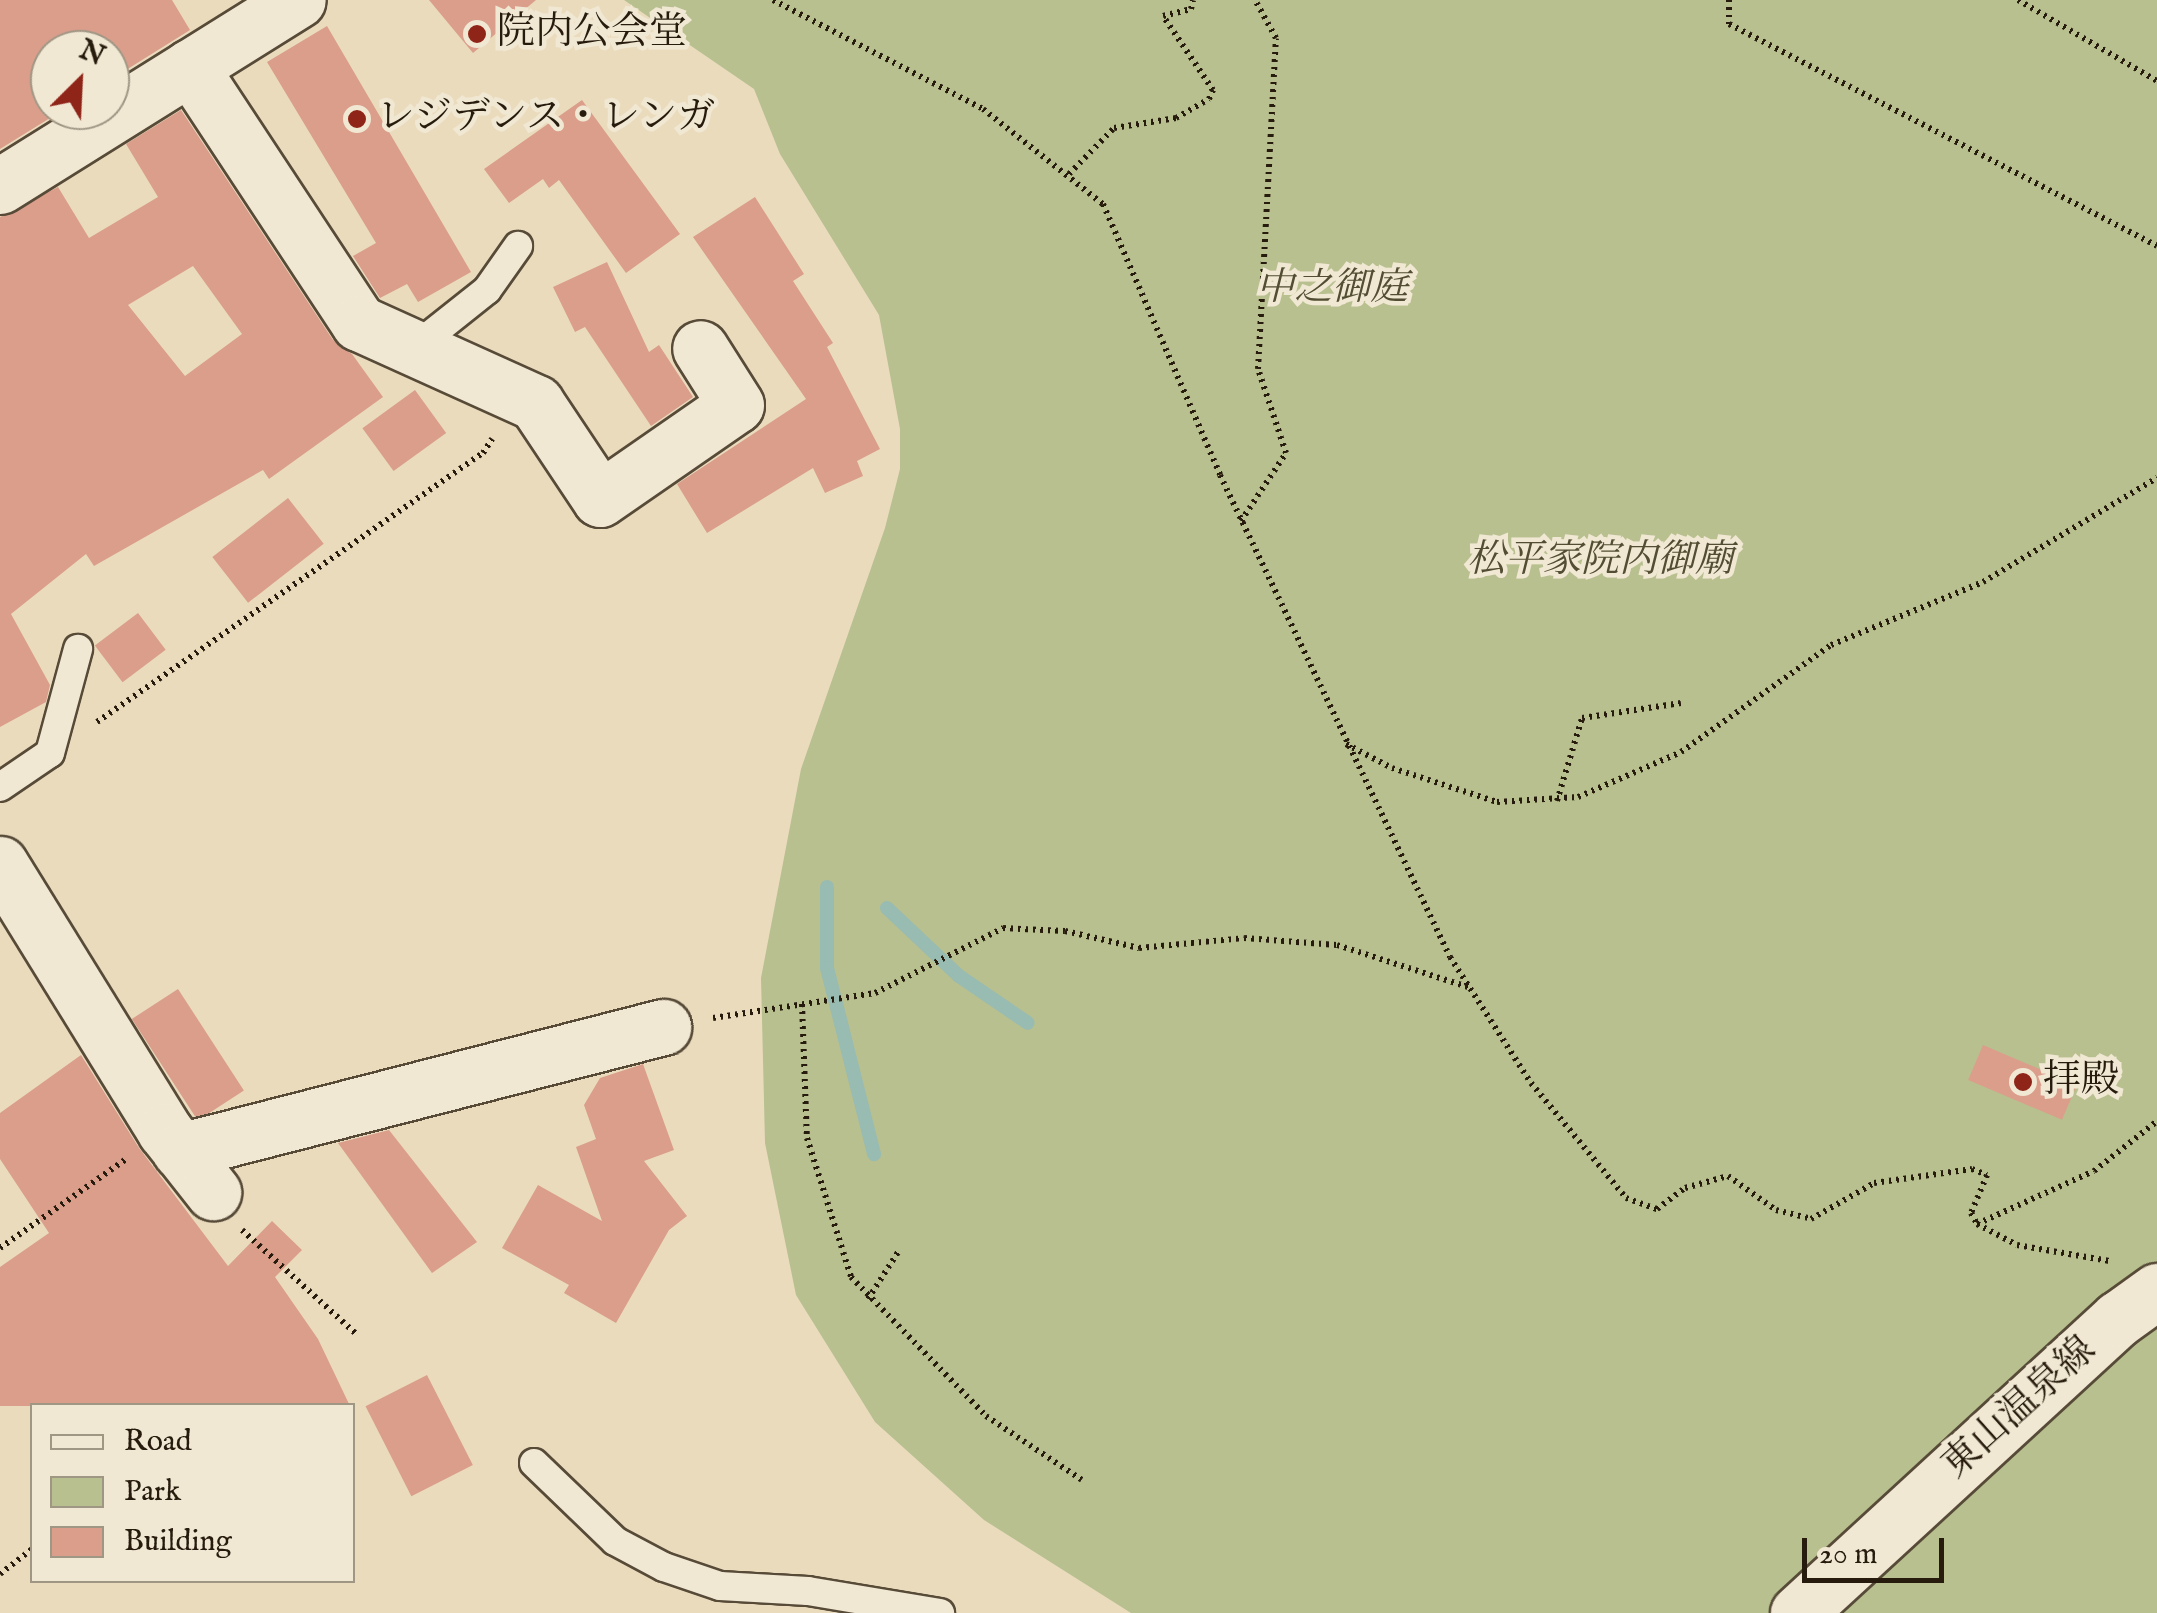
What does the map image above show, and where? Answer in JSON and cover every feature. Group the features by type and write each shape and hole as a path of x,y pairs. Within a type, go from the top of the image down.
{"street":[{"path":"0,186 298,0"},
{"path":"190,67 359,323 536,403 600,498 736,405 700,348"},
{"path":"0,864 186,1158 663,1027"},
{"name":"東山温泉線","path":"1798,1613 2118,1319 2137,1277"}],"lane":[{"path":"414,348 487,290 518,246"},
{"path":"0,787 50,753 78,649"},
{"path":"534,1463 615,1542 664,1567 720,1586 808,1591 940,1613"}],"path":[{"path":"773,0 983,109 1070,174 1112,221 1241,521 1345,744 1470,987 1531,1083 1626,1198 1657,1209 1685,1188 1728,1176 1776,1210 1810,1219 1874,1183 1972,1169 1987,1175 1971,1213 1977,1224 2017,1245 2137,1277"},
{"path":"1070,174 1114,128 1176,118 1210,99 1213,90 1163,16 1190,9 1193,0"},
{"path":"1241,521 1286,453 1258,369 1276,38 1255,0"},
{"path":"1729,0 1729,24 2157,246"},
{"path":"2018,0 2157,81"},
{"path":"50,753 482,453 522,396"},
{"path":"1345,744 1410,774 1496,802 1557,801 1619,783 1681,752 1831,645 1982,582 2157,478"},
{"path":"1557,801 1582,718 1681,703"},
{"path":"663,1027 874,993 1004,928 1065,931 1139,948 1244,938 1337,945 1470,987"},
{"path":"802,1004 806,1138 851,1277 868,1300 986,1416 1082,1480"},
{"path":"1977,1224 2094,1171 2157,1121"},
{"path":"0,1248 186,1158 258,1250 356,1333"},
{"path":"868,1300 900,1248"},
{"path":"0,1574 30,1552"}],"green space":[{"name":"松平家院内御廟","path":"624,0 2157,0 2157,1613 1131,1613 984,1520 875,1422 796,1295 765,1143 761,978 801,769 885,528 900,469 900,429 879,315 780,154 754,89"}],"building":[{"path":"0,0 172,0 190,30 130,68 130,30 30,30 31,130 0,149"},
{"name":"院内公会堂","path":"429,0 536,0 473,53"},
{"name":"レジデンス・レンガ","path":"327,26 471,272 418,302 407,284 380,298 353,256 376,243 267,62"},
{"path":"582,100 680,234 626,273 559,180 549,188 543,179 509,203 484,169"},
{"path":"181,110 333,340 352,354 383,397 269,479 263,470 94,566 86,554 11,614 50,685 46,702 0,727 0,217 58,187 89,238 158,197 126,144","holes":["193,266 242,334 185,376 128,305"]},
{"path":"755,197 804,274 793,281 833,343 827,347 880,449 857,461 863,476 825,493 813,468 707,533 677,484 806,399 693,237"},
{"path":"607,262 649,352 659,345 693,397 651,426 585,327 575,332 553,287"},
{"path":"415,390 446,433 394,471 362,428"},
{"path":"288,498 324,544 248,603 212,557"},
{"path":"138,613 166,650 123,682 95,645"},
{"path":"178,989 244,1090 198,1120 132,1019"},
{"name":"拝殿","path":"1983,1045 2077,1085 2062,1120 1968,1080"},
{"path":"81,1055 139,1148 228,1266 272,1221 302,1250 275,1277 318,1339 349,1403 0,1406 0,1267 49,1233 0,1159 0,1113"},
{"path":"643,1064 674,1150 644,1161 687,1216 669,1230 616,1323 564,1293 569,1285 502,1248 538,1185 602,1221 576,1147 596,1139 584,1105 600,1078"},
{"path":"389,1130 477,1242 432,1273 338,1143"},
{"path":"427,1375 473,1465 411,1496 366,1406"}],"waterway":[{"path":"827,887 827,968 874,1154"},
{"path":"887,908 959,976 1028,1023"}],"place":[{"name":"院内公会堂","path":"477,34"},
{"name":"レジデンス・レンガ","path":"357,119"},
{"name":"拝殿","path":"2023,1082"}],"park label":[{"name":"中之御庭","path":"1332,290"}]}
